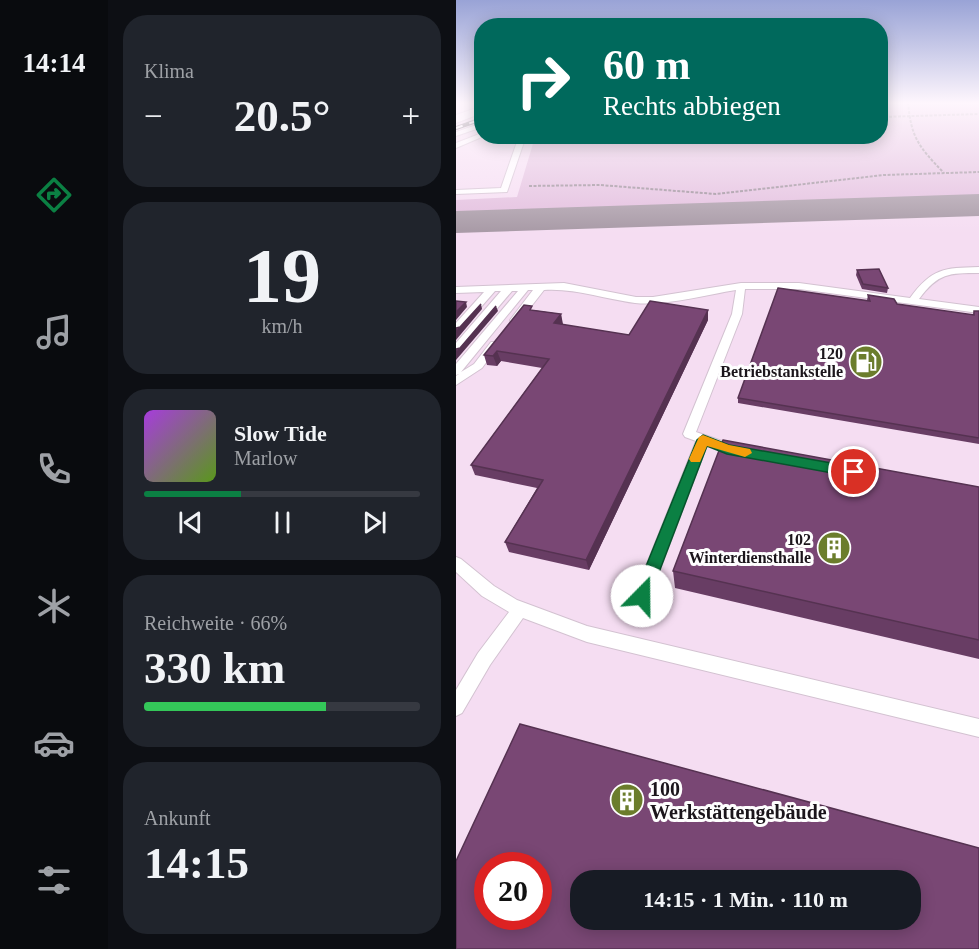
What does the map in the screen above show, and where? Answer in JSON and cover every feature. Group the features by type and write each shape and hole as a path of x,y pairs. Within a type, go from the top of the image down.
{"lane":[{"path":"456,192 504,190 519,146"},
{"path":"913,301 927,280 934,275 953,271 979,270"},
{"path":"741,286 736,314 689,434 727,449 748,453"},
{"path":"456,298 460,290 541,287 576,288 636,300 653,300 741,286 799,286 979,309"},
{"path":"456,381 478,366 541,287"},
{"path":"456,350 509,288"},
{"path":"456,371 525,288"},
{"path":"456,329 492,289"},
{"path":"642,596 703,440"},
{"path":"456,563 489,591 521,609 587,634 979,728"},
{"path":"456,707 484,659 521,609"}],"path":[{"path":"920,146 945,173"},
{"path":"529,186 600,185 716,194 884,175 979,172"}],"shaded area":[{"path":"456,146 979,146 979,949 456,949"},
{"path":"532,146 979,146 979,198 456,215 456,200 517,197"}],"building":[{"path":"879,269 888,288 863,284 857,270"},
{"name":"120 Betriebstankstelle","path":"778,288 870,301 868,295 894,299 897,304 974,315 974,311 979,311 979,438 738,398"},
{"path":"456,301 466,302 456,312"},
{"path":"650,301 708,310 586,560 505,542 543,480 471,465 549,359 497,351 493,356 484,355 524,305 532,306 530,310 561,314 554,323 629,335"},
{"name":"102 Winterdiensthalle","path":"723,440 979,487 979,640 673,571"},
{"name":"100 Werkstättengebäude","path":"520,724 979,848 979,949 456,949 456,861"}],"taxiway":[{"path":"456,222 979,205"}],"slow traffic":[{"path":"696,459 703,440 745,453"}],"place":[{"name":"120 Betriebstankstelle","path":"866,362"},
{"name":"102 Winterdiensthalle","path":"834,548"},
{"name":"100 Werkstättengebäude","path":"627,800"}],"route":[{"path":"642,596 703,440 727,449 854,472"}]}
